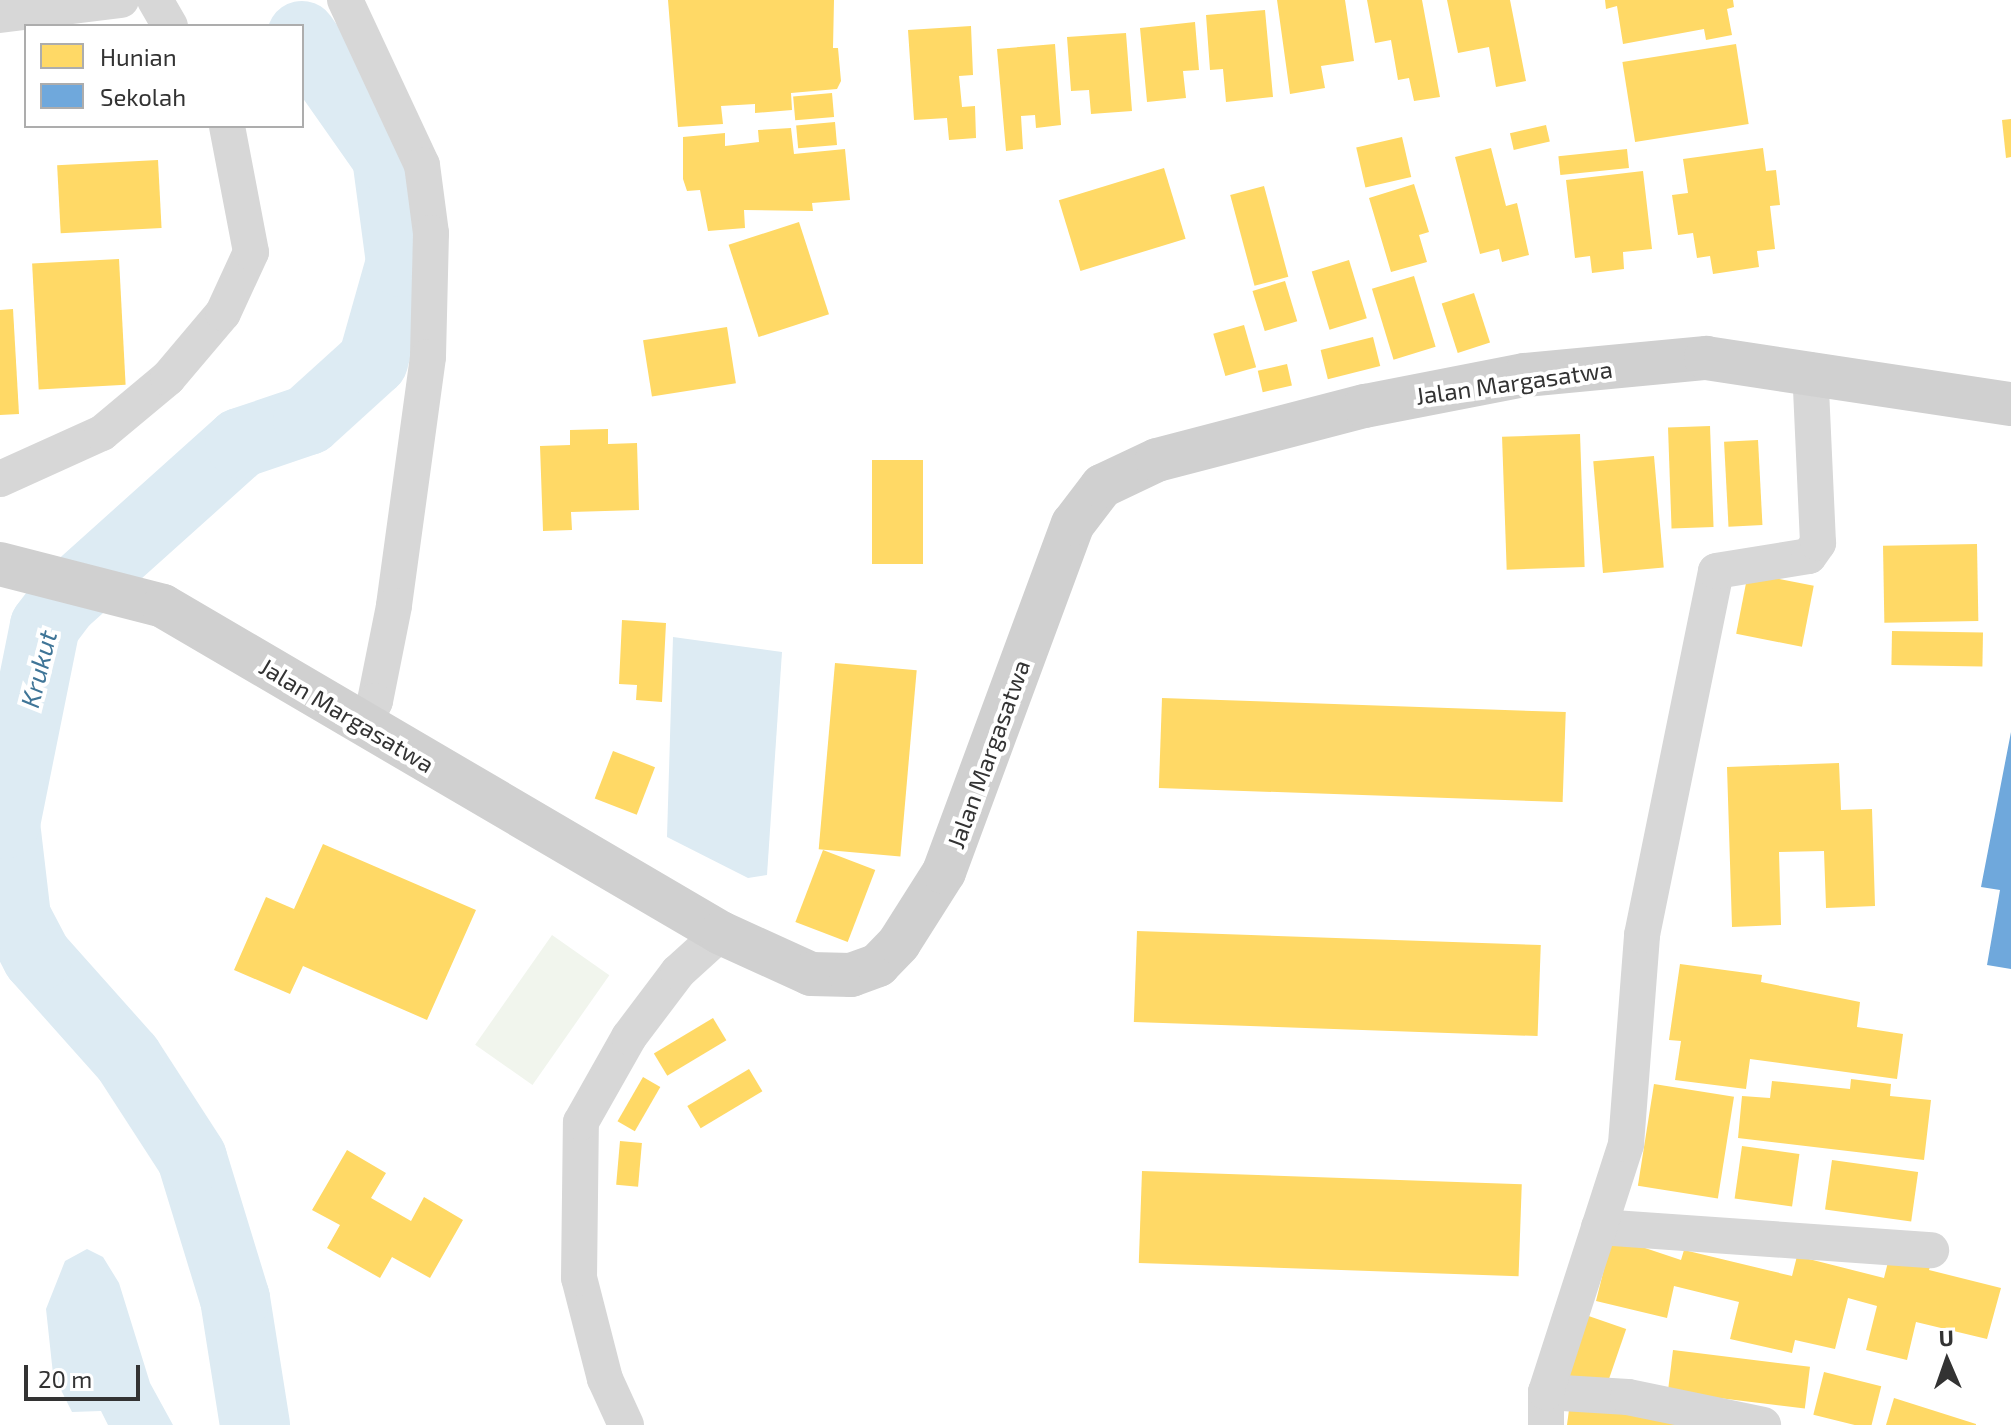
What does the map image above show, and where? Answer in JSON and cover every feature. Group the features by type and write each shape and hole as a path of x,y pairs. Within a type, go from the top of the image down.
{"street":[{"path":"0,15 121,0"},
{"path":"155,0 169,24"},
{"path":"345,0 422,165 431,233 428,357 399,575 375,701 364,724"},
{"path":"0,479 102,433 168,378 223,313 251,252 227,128"},
{"name":"Jalan Margasatwa","path":"10,566 100,587 163,606 721,933 811,974 851,975 878,965 899,943 944,872 1073,524 1102,486 1157,460 1365,406 1525,375 1706,358 1810,370 2011,404"},
{"path":"1763,1425 1628,1397 1546,1409 1626,1144 1642,935 1716,571 1809,556 1818,543 1810,370"},
{"path":"626,1425 605,1379 579,1278 581,1122 629,1037 678,972 721,933"},
{"path":"1599,1227 1931,1250"}],"shaded area":[{"path":"673,637 782,652 767,875 748,878 667,837"},
{"path":"552,935 609,975 532,1085 475,1045"},
{"path":"87,1249 103,1257 119,1283 150,1383 173,1425 108,1425 101,1411 72,1412 53,1374 46,1309 65,1261"}],"building: Hunian":[{"path":"668,0 834,0 833,48 838,48 841,81 837,89 791,93 792,110 755,113 755,104 721,106 723,124 678,127"},
{"path":"1277,0 1345,0 1354,61 1321,66 1325,88 1290,94"},
{"path":"1367,0 1422,0 1440,97 1414,101 1409,78 1398,80 1391,40 1375,43"},
{"path":"1447,0 1510,0 1526,81 1496,87 1489,47 1458,53"},
{"path":"1605,0 1733,0 1734,7 1727,9 1732,35 1706,40 1704,29 1623,44 1617,6 1606,9"},
{"path":"1265,10 1273,97 1226,102 1223,69 1210,70 1206,15"},
{"path":"1195,22 1199,70 1183,71 1186,98 1147,102 1140,28"},
{"path":"971,26 973,75 959,76 962,107 975,106 976,138 949,140 947,118 914,120 908,30"},
{"path":"1126,33 1132,111 1091,114 1089,90 1071,91 1067,37"},
{"path":"1055,44 1061,125 1036,128 1035,115 1021,116 1023,149 1006,151 997,49"},
{"path":"1736,44 1749,124 1635,142 1622,62"},
{"path":"832,93 834,117 795,120 793,96"},
{"path":"2011,119 2011,157 2006,158 2002,120"},
{"path":"835,122 837,145 798,148 796,125"},
{"path":"1546,125 1550,142 1514,150 1510,133"},
{"path":"791,128 794,154 845,149 850,200 812,203 813,211 744,210 745,228 708,231 700,190 687,191 683,179 683,137 725,133 725,146 759,142 758,130"},
{"path":"1402,137 1411,177 1365,188 1356,148"},
{"path":"1491,148 1506,206 1517,203 1529,255 1502,262 1499,249 1480,254 1455,157"},
{"path":"1763,148 1766,171 1776,170 1780,205 1770,206 1775,249 1757,251 1759,267 1713,274 1710,256 1697,258 1693,233 1678,235 1672,195 1688,193 1683,159"},
{"path":"1627,149 1629,168 1560,175 1558,156"},
{"path":"158,160 162,228 61,233 57,165"},
{"path":"1164,168 1186,239 1080,271 1059,200"},
{"path":"1643,171 1652,249 1623,252 1624,269 1592,273 1590,256 1575,258 1566,180"},
{"path":"1414,184 1429,232 1419,235 1427,262 1391,272 1369,198"},
{"path":"1264,186 1288,277 1255,286 1230,195"},
{"path":"799,222 829,314 759,337 729,245"},
{"path":"119,259 126,385 39,389 32,264"},
{"path":"1349,260 1367,318 1330,330 1312,271"},
{"path":"1414,276 1436,347 1394,360 1372,289"},
{"path":"1285,281 1297,321 1265,331 1252,291"},
{"path":"1474,293 1490,342 1458,353 1442,304"},
{"path":"13,309 19,414 0,415 0,310"},
{"path":"1244,325 1256,367 1225,376 1213,334"},
{"path":"727,327 736,383 652,397 643,340"},
{"path":"1373,337 1380,366 1328,379 1321,350"},
{"path":"1287,364 1292,385 1263,392 1258,371"},
{"path":"1710,426 1714,527 1672,528 1668,427"},
{"path":"608,429 608,444 637,443 639,510 571,512 572,530 543,531 540,446 570,445 570,430"},
{"path":"1580,434 1585,567 1507,570 1502,437"},
{"path":"1758,440 1762,525 1728,527 1724,442"},
{"path":"1654,456 1664,568 1603,573 1593,461"},
{"path":"872,460 923,460 923,564 872,564"},
{"path":"1977,544 1978,621 1884,623 1883,546"},
{"path":"1748,573 1814,586 1802,647 1736,634"},
{"path":"622,620 666,623 662,702 636,700 637,685 619,684"},
{"path":"1892,631 1983,633 1982,667 1891,665"},
{"path":"835,663 917,670 900,856 819,849"},
{"path":"1162,698 1566,712 1563,802 1159,788"},
{"path":"613,751 655,767 637,815 595,799"},
{"path":"1839,763 1841,810 1872,809 1875,906 1826,908 1824,851 1779,852 1781,925 1732,927 1727,767"},
{"path":"323,844 476,910 427,1020 303,966 290,994 234,970 266,897 294,909"},
{"path":"823,850 875,870 848,942 795,922"},
{"path":"1137,931 1541,945 1538,1036 1134,1022"},
{"path":"1680,964 1762,975 1761,982 1860,1002 1857,1027 1903,1034 1897,1079 1750,1059 1746,1089 1675,1080 1681,1041 1669,1040"},
{"path":"713,1018 726,1040 667,1076 654,1054"},
{"path":"749,1069 762,1091 701,1128 687,1106"},
{"path":"643,1077 660,1087 635,1131 618,1121"},
{"path":"1851,1079 1891,1084 1890,1096 1931,1100 1924,1160 1738,1138 1742,1096 1770,1098 1772,1081 1850,1089"},
{"path":"1654,1084 1734,1097 1718,1198 1638,1186"},
{"path":"620,1141 642,1143 638,1187 616,1185"},
{"path":"1742,1146 1799,1154 1792,1207 1735,1198"},
{"path":"347,1150 386,1173 371,1198 411,1221 424,1197 463,1220 430,1278 392,1257 380,1278 327,1248 340,1225 312,1210"},
{"path":"1832,1160 1918,1172 1911,1222 1825,1210"},
{"path":"1142,1171 1522,1184 1519,1276 1139,1263"},
{"path":"1612,1237 1681,1260 1684,1250 1792,1276 1797,1256 1884,1278 1891,1250 1932,1260 1929,1270 2001,1288 1987,1339 1916,1322 1907,1360 1866,1350 1877,1306 1848,1298 1835,1349 1795,1340 1792,1353 1730,1339 1739,1302 1674,1286 1667,1318 1596,1301"},
{"path":"1577,1312 1626,1329 1605,1390 1556,1373"},
{"path":"1673,1350 1810,1367 1805,1409 1668,1392"},
{"path":"1824,1372 1881,1386 1872,1425 1855,1425 1813,1415"},
{"path":"1894,1398 1976,1424 1976,1425 1886,1425"},
{"path":"1570,1402 1713,1425 1567,1425"}],"building: Sekolah":[{"path":"2011,732 2011,969 1987,965 2000,890 1981,887"}],"waterway":[{"name":"Krukut","path":"255,1425 235,1299 192,1158 128,1059 37,957 16,917 5,824 45,626 63,602 240,443 308,420 373,361 401,262 387,157 304,39"}]}
